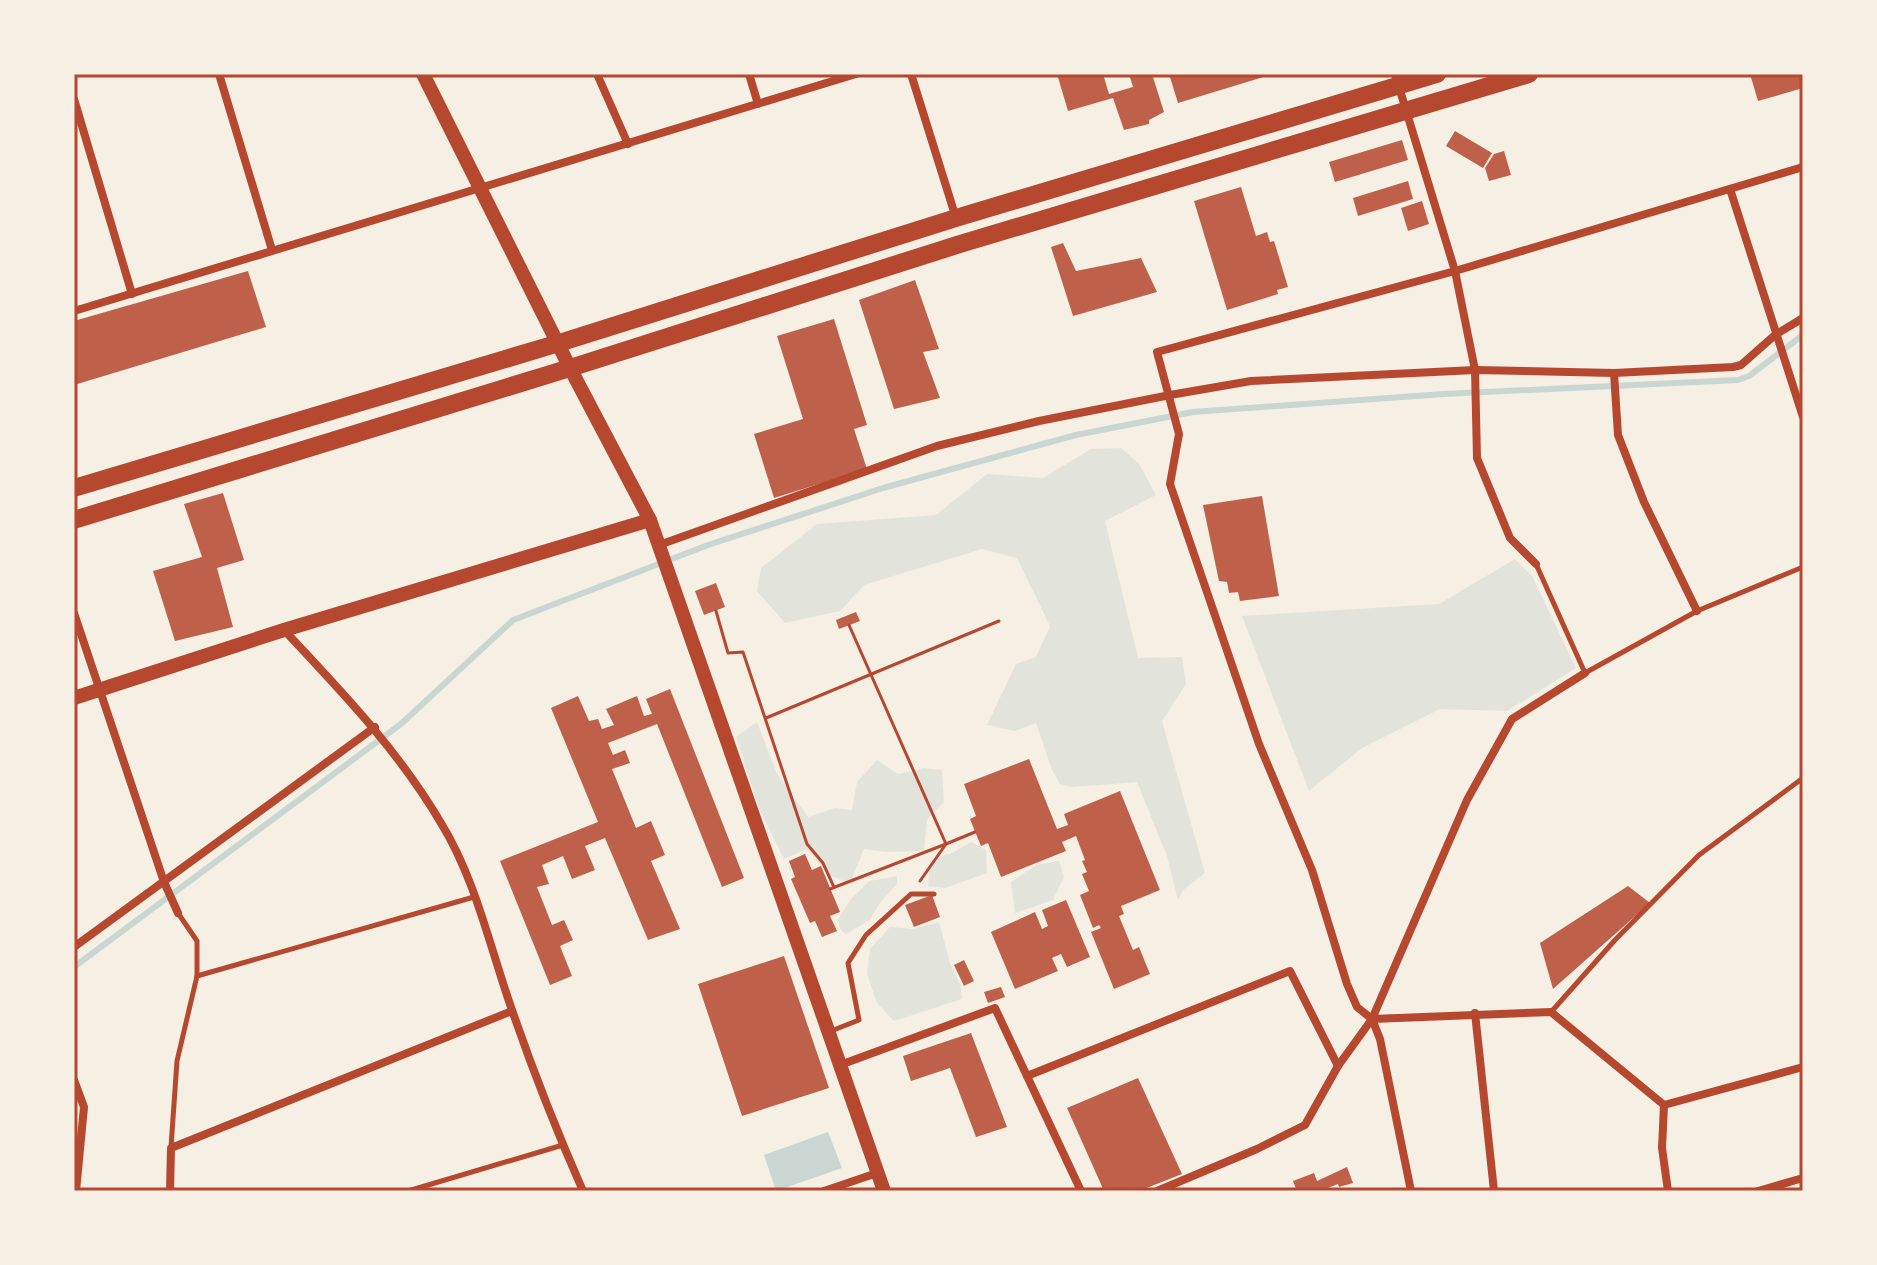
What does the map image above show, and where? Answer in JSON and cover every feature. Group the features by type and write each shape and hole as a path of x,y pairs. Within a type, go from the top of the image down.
{"highway":[{"path":"74,488 559,343 1397,80 1437,74"},
{"path":"74,520 960,244 1529,74"}],"street":[{"path":"219,74 272,250"},
{"path":"423,74 650,520 884,1191"},
{"path":"597,74 628,144"},
{"path":"749,74 758,104"},
{"path":"74,311 856,74"},
{"path":"911,74 956,218"},
{"path":"1397,80 1455,271 1475,370 1477,458 1510,538 1536,564"},
{"path":"74,99 132,294"},
{"path":"1411,1191 1380,1039 1372,1019 1357,1007 1347,984 1312,870 1259,744 1170,484 1179,434 1157,352 1455,271 1803,167"},
{"path":"1730,189 1803,417"},
{"path":"659,545 937,446 1039,421 1170,395 1251,381 1475,370 1614,373 1733,367 1741,365 1775,335 1803,318"},
{"path":"1614,373 1618,435 1644,502 1697,611"},
{"path":"74,698 284,630 650,520"},
{"path":"74,613 164,882 178,913"},
{"path":"284,630 375,727 443,825 475,897 512,1011 583,1191"},
{"path":"1157,1191 1305,1125 1338,1066 1372,1019 1467,800 1512,719 1585,673"},
{"path":"74,947 375,727"},
{"path":"1027,1076 1290,971 1338,1066"},
{"path":"840,1065 995,1008 1081,1191"},
{"path":"170,1191 171,1148 512,1011"},
{"path":"1372,1019 1551,1012 1664,1105"},
{"path":"1475,1013 1494,1191"},
{"path":"1664,1105 1803,1067"},
{"path":"74,1080 84,1107 76,1191"},
{"path":"1664,1105 1662,1148 1668,1191"},
{"path":"824,1191 877,1173"},
{"path":"1758,1191 1803,1178"}],"lane":[{"path":"1536,564 1585,673 1697,611 1803,567"},
{"path":"1551,1012 1615,940 1699,855 1803,778"},
{"path":"827,1033 859,1020 848,963 866,935 911,894 934,894"},
{"path":"197,976 475,897"},
{"path":"171,1148 177,1061 197,976 197,941 178,913"},
{"path":"408,1191 563,1145"}],"path":[{"path":"716,611 728,653 743,652 807,844 823,863 832,888 975,832"},
{"path":"765,718 999,621"},
{"path":"849,625 946,844"},
{"path":"911,894 946,844"}],"shaded area":[{"path":"1121,448 1139,464 1156,495 1105,521 1138,658 1182,657 1186,684 1162,721 1205,873 1183,890 1178,900 1167,856 1137,782 1072,787 1060,784 1036,723 1015,731 987,725 1016,664 1036,657 1050,626 1017,558 982,549 864,585 840,611 785,623 757,591 761,568 817,524 936,515 987,474 1043,478 1091,449"},
{"path":"1515,559 1532,576 1576,668 1507,711 1440,709 1362,748 1309,791 1242,616 1439,604"},
{"path":"757,722 777,774 808,817 835,808 852,810 857,782 877,760 898,774 924,768 942,770 944,802 927,820 924,851 864,849 850,883 829,875 807,849 784,859 760,811 736,737"},
{"path":"971,842 986,850 987,873 945,888 928,886 930,861"},
{"path":"1059,861 1064,877 1053,900 1015,913 1011,882 1036,865"},
{"path":"897,876 897,884 879,904 870,920 846,934 840,929 838,919 851,899 869,881"},
{"path":"939,922 950,963 961,986 962,999 894,1021 877,1003 867,974 870,949 890,927 913,929"},
{"path":"828,1132 842,1168 776,1191 764,1155"}],"building":[{"path":"1057,74 1103,74 1109,94 1133,87 1129,74 1152,74 1164,112 1149,120 1149,124 1124,130 1113,98 1068,111"},
{"path":"1169,74 1270,74 1270,75 1178,103"},
{"path":"1750,74 1803,74 1803,88 1758,101"},
{"path":"1455,131 1492,153 1483,168 1446,146"},
{"path":"1402,140 1408,160 1335,182 1329,162"},
{"path":"1504,151 1511,175 1489,181 1485,168 1494,154"},
{"path":"1408,181 1413,199 1358,216 1353,198"},
{"path":"1241,187 1256,236 1267,232 1270,242 1274,241 1288,287 1277,290 1278,294 1227,310 1194,201"},
{"path":"1422,201 1429,224 1408,231 1401,208"},
{"path":"1063,243 1076,271 1141,258 1157,292 1073,316 1051,247"},
{"path":"248,271 266,327 74,385 74,321"},
{"path":"915,280 939,349 923,352 940,398 894,409 859,300"},
{"path":"834,319 867,425 854,429 867,469 774,498 754,434 803,419 777,336"},
{"path":"223,493 244,560 217,568 233,627 175,641 153,571 202,557 184,504"},
{"path":"1262,496 1279,596 1240,601 1238,592 1229,593 1227,582 1219,581 1203,505"},
{"path":"716,583 725,607 704,615 695,591"},
{"path":"856,612 860,621 839,629 836,620"},
{"path":"670,689 744,878 722,887 657,724 608,743 613,755 625,750 630,763 612,769 636,828 651,821 665,855 651,861 680,929 648,940 605,838 585,846 595,870 572,879 563,856 542,865 549,884 537,887 552,925 564,920 573,940 560,946 572,976 550,985 500,861 598,822 551,708 578,696 589,721 598,719 602,729 614,725 606,709 637,696 644,716 652,714 646,699"},
{"path":"1029,759 1057,829 1068,825 1064,814 1120,791 1160,890 1121,906 1124,914 1119,916 1133,950 1139,947 1150,974 1114,989 1091,932 1101,928 1099,925 1093,928 1080,895 1089,891 1082,874 1087,872 1082,861 1085,860 1076,836 1062,842 1066,851 1001,877 988,843 981,846 970,819 976,816 964,784"},
{"path":"805,854 812,870 821,866 840,912 830,916 837,931 822,937 815,921 810,923 791,879 795,877 789,861"},
{"path":"1628,886 1650,903 1553,989 1540,943"},
{"path":"932,895 940,917 914,927 905,905"},
{"path":"1066,900 1090,957 1067,967 1061,954 1052,958 1058,971 1015,989 991,932 1035,912 1042,929 1048,926 1042,910"},
{"path":"784,956 829,1088 742,1116 698,984"},
{"path":"964,960 974,981 964,986 954,965"},
{"path":"1001,987 1005,997 988,1003 984,992"},
{"path":"971,1033 1007,1127 976,1137 950,1068 911,1081 903,1056"},
{"path":"1138,1078 1182,1174 1139,1191 1104,1191 1067,1108"},
{"path":"1347,1167 1353,1183 1339,1187 1338,1184 1320,1191 1297,1191 1293,1181 1314,1173 1317,1181"}],"waterway":[{"path":"74,967 401,724 513,620 708,545 883,488 1076,435 1193,412 1444,394 1738,380 1749,376 1803,335"}]}
